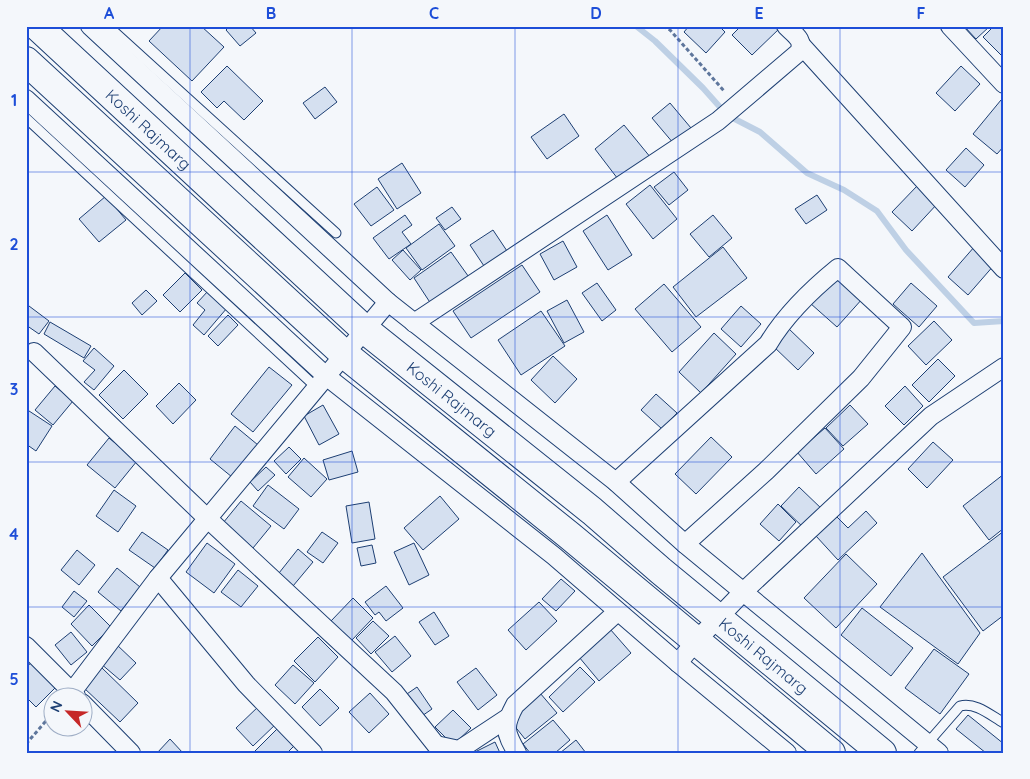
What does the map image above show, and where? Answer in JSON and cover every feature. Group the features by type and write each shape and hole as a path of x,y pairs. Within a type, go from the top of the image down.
{"main road":[{"name":"Koshi Rajmarg","path":"37,26 364,329 592,511 661,571 882,753"},
{"name":"Koshi Rajmarg","path":"26,61 343,353 570,536 831,753"}],"street":[{"path":"90,26 388,302 616,482 685,544 928,750"},
{"path":"786,26 801,41 802,46 1002,264"},
{"path":"950,26 1004,84"},
{"path":"414,324 718,121 799,52 802,46"},
{"path":"26,99 321,381 554,556 678,664 787,753"},
{"path":"616,482 768,344 780,325 813,288 838,268 902,327 860,378 766,471 685,544"},
{"path":"84,686 158,578 343,353 388,302"},
{"path":"34,352 208,519 394,692 436,745 459,750 509,717"},
{"path":"678,664 743,592 931,416 1004,367"},
{"path":"158,578 246,684 313,753"},
{"path":"517,753 507,734 506,724 515,705 617,612"},
{"path":"26,646 66,686"},
{"path":"92,713 131,753"}],"lane":[{"path":"108,26 336,233"},
{"path":"26,118 321,381"},
{"path":"928,750 960,706 966,704 974,705 1004,723"}],"path":[{"path":"664,26 691,53 737,106"},
{"path":"26,744 42,726"}],"building":[{"path":"163,26 201,26 224,47 192,81 149,41"},
{"path":"230,26 250,26 256,33 240,46 226,30"},
{"path":"689,26 719,26 725,32 706,53 684,32"},
{"path":"741,26 778,26 780,28 752,55 732,35"},
{"path":"964,26 990,26 976,39"},
{"path":"994,26 1004,26 1004,54 1002,56 983,37"},
{"path":"227,66 263,101 244,120 224,101 217,108 201,92"},
{"path":"961,66 980,84 955,111 936,93"},
{"path":"325,87 337,102 315,119 303,103"},
{"path":"1001,100 1004,103 1004,146 997,154 973,134"},
{"path":"670,103 691,128 674,144 652,118"},
{"path":"564,114 579,136 547,159 531,137"},
{"path":"624,125 651,158 621,183 595,149"},
{"path":"966,148 984,165 965,187 946,170"},
{"path":"402,163 421,193 397,209 378,179"},
{"path":"674,172 688,190 669,205 654,187"},
{"path":"650,185 677,219 653,239 626,204"},
{"path":"918,185 938,203 912,231 892,212"},
{"path":"377,187 394,210 371,226 354,204"},
{"path":"817,195 827,210 806,224 795,209"},
{"path":"106,196 126,220 99,242 79,219"},
{"path":"452,207 461,219 445,230 436,218"},
{"path":"405,215 412,225 402,232 411,244 389,259 373,238"},
{"path":"607,215 632,255 608,270 583,231"},
{"path":"713,215 732,238 709,257 690,234"},
{"path":"439,224 455,246 422,270 406,248"},
{"path":"493,230 509,254 486,269 470,245"},
{"path":"563,241 577,267 554,280 540,254"},
{"path":"975,246 995,264 968,295 948,277"},
{"path":"723,247 747,278 696,317 673,287"},
{"path":"403,250 421,270 410,280 392,260"},
{"path":"451,252 471,280 433,307 414,278"},
{"path":"522,265 540,292 471,338 453,311"},
{"path":"185,273 202,290 180,312 163,295"},
{"path":"836,274 863,298 837,327 810,303"},
{"path":"597,283 616,310 602,321 582,293"},
{"path":"911,283 937,306 919,327 893,304"},
{"path":"664,284 701,327 672,352 635,309"},
{"path":"146,290 157,301 142,315 132,303"},
{"path":"208,291 227,308 204,335 193,325 205,310 197,303"},
{"path":"567,300 584,332 564,343 547,311"},
{"path":"29,306 49,321 39,334 26,325 26,309"},
{"path":"741,306 761,324 741,347 721,329"},
{"path":"541,311 565,346 521,375 498,340"},
{"path":"228,315 238,325 218,346 208,336"},
{"path":"934,321 952,340 926,365 908,346"},
{"path":"50,322 91,346 84,358 44,334"},
{"path":"788,328 814,353 798,370 772,345"},
{"path":"714,333 736,354 701,393 679,372"},
{"path":"94,348 114,366 94,390 84,382 95,370 83,361"},
{"path":"553,356 577,379 555,403 531,380"},
{"path":"938,359 955,376 929,402 912,385"},
{"path":"269,367 292,385 253,432 231,414"},
{"path":"124,370 148,394 123,419 99,395"},
{"path":"179,383 196,400 173,424 156,406"},
{"path":"55,386 73,401 53,425 35,410"},
{"path":"905,386 923,406 904,425 885,406"},
{"path":"656,394 677,413 662,429 641,410"},
{"path":"323,405 339,434 319,445 304,416"},
{"path":"850,405 868,424 843,446 826,428"},
{"path":"26,409 52,426 36,451 26,444"},
{"path":"235,426 258,445 232,477 210,459"},
{"path":"825,428 844,449 816,474 797,452"},
{"path":"711,437 732,457 696,494 675,474"},
{"path":"109,438 137,461 115,488 87,465"},
{"path":"933,442 953,460 927,488 908,469"},
{"path":"289,447 301,459 286,474 274,461"},
{"path":"352,451 358,472 329,480 323,460"},
{"path":"304,458 327,479 311,497 288,477"},
{"path":"266,467 275,475 258,491 250,482"},
{"path":"1004,474 1004,528 989,540 963,506"},
{"path":"268,485 299,509 284,529 253,506"},
{"path":"799,487 824,511 806,530 781,506"},
{"path":"114,490 136,506 118,532 96,516"},
{"path":"440,496 459,519 423,550 404,528"},
{"path":"241,501 271,526 253,548 223,523"},
{"path":"369,502 375,539 352,543 346,506"},
{"path":"778,504 796,522 779,541 760,524"},
{"path":"866,511 877,523 838,560 816,536 836,516 848,528"},
{"path":"1004,531 1004,615 983,631 943,577"},
{"path":"142,532 168,550 155,568 129,550"},
{"path":"322,532 338,543 323,563 307,552"},
{"path":"207,543 235,564 214,593 186,572"},
{"path":"414,543 429,575 409,585 394,552"},
{"path":"372,545 376,563 361,566 357,548"},
{"path":"298,549 313,562 293,586 279,573"},
{"path":"77,550 95,565 79,585 61,570"},
{"path":"922,553 980,633 958,664 880,607"},
{"path":"846,554 877,584 836,628 804,598"},
{"path":"117,568 140,587 121,611 98,592"},
{"path":"238,570 258,586 241,607 221,592"},
{"path":"561,579 575,591 556,611 542,599"},
{"path":"386,586 403,608 386,621 379,612 375,615 365,602"},
{"path":"74,591 87,601 74,617 62,607"},
{"path":"353,598 373,618 351,641 331,621"},
{"path":"539,602 557,621 526,650 508,630"},
{"path":"89,605 111,627 92,646 71,624"},
{"path":"862,608 913,648 891,676 841,635"},
{"path":"434,612 449,636 435,645 419,622"},
{"path":"373,621 389,636 371,654 356,638"},
{"path":"610,629 631,653 599,681 579,657"},
{"path":"71,632 87,652 71,665 55,645"},
{"path":"395,636 411,656 392,672 375,652"},
{"path":"318,637 338,657 315,682 294,661"},
{"path":"116,644 136,663 120,680 100,663"},
{"path":"934,649 969,674 940,714 905,688"},
{"path":"31,663 55,686 42,686 42,701 36,707 26,697 26,667"},
{"path":"293,665 314,683 295,704 275,685"},
{"path":"101,667 138,703 120,722 92,696 92,686 84,686"},
{"path":"580,667 595,682 563,712 549,697"},
{"path":"476,668 497,695 478,710 457,682"},
{"path":"417,687 432,709 419,718 404,696"},
{"path":"320,689 339,708 320,726 302,707"},
{"path":"370,693 389,714 369,733 349,712"},
{"path":"540,693 557,713 525,739 509,719"},
{"path":"260,705 277,723 253,746 236,728"},
{"path":"453,710 471,728 453,745 435,727"},
{"path":"968,715 1004,744 1004,753 986,753 956,729"},
{"path":"553,720 570,740 555,753 530,753 523,744"},
{"path":"277,729 294,746 287,753 257,753 255,751"},
{"path":"170,739 183,753 157,753"},
{"path":"576,740 586,753 560,753"},
{"path":"495,742 500,753 473,753"}],"waterway":[{"path":"636,26 655,41 703,88 727,115 760,132 807,173 844,190 877,211 906,250 974,323 1004,321"}]}
